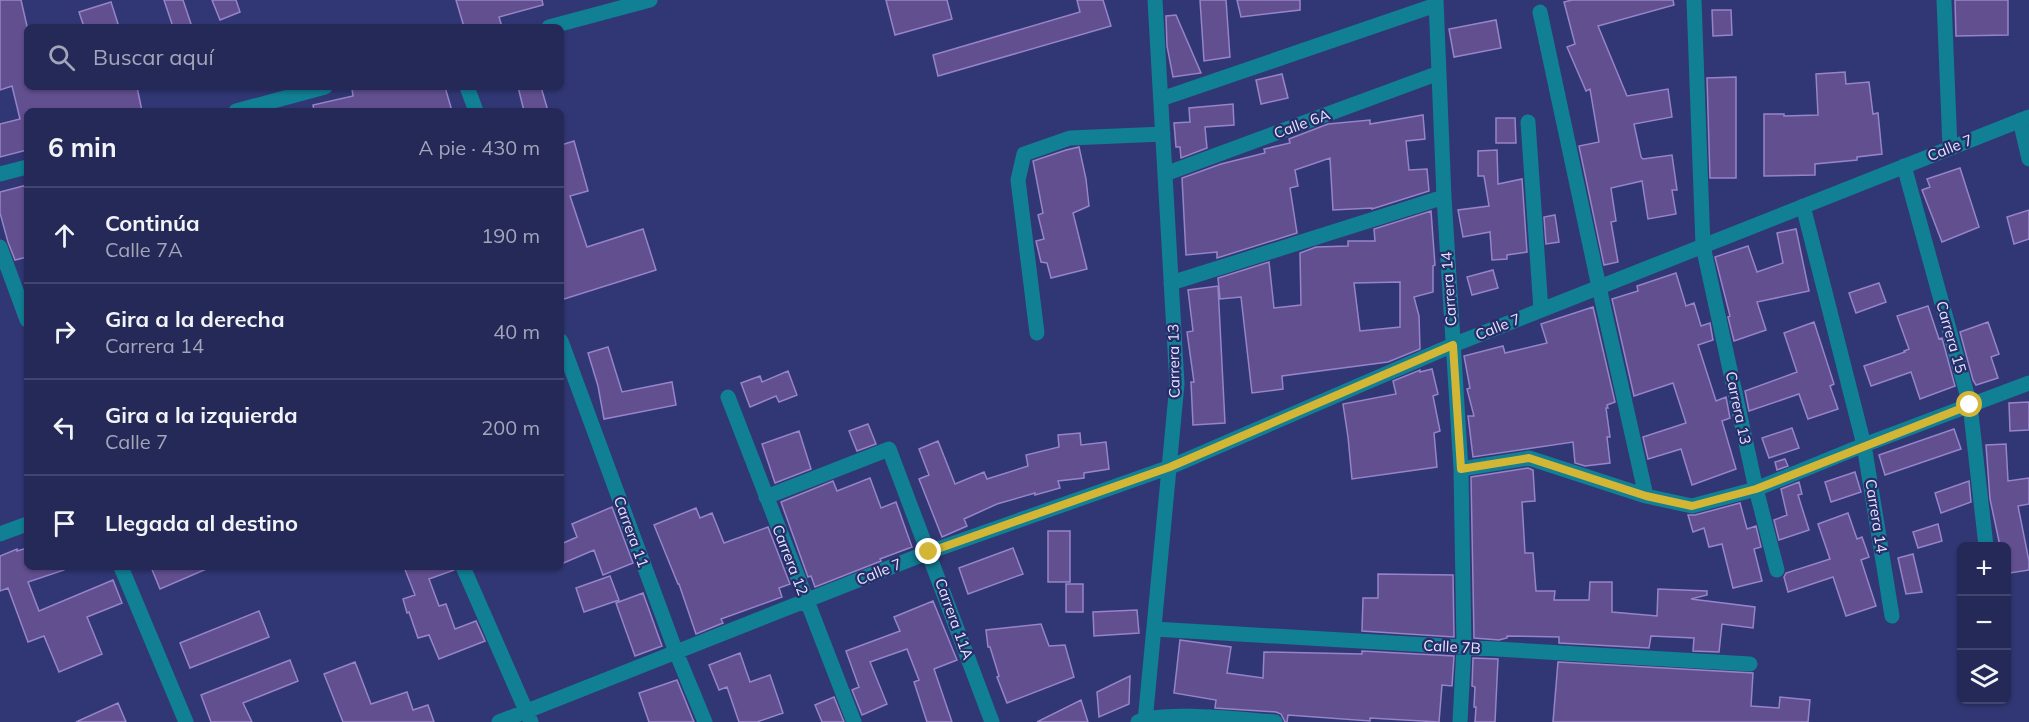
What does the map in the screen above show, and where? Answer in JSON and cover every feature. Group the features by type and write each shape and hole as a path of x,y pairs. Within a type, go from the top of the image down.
{"street":[{"path":"560,24 650,0"},
{"name":"Carrera 13","path":"1143,721 1177,384 1155,0"},
{"path":"1694,0 1703,246"},
{"path":"1944,0 1950,148"},
{"path":"1161,99 1436,3"},
{"name":"Carrera 14","path":"1436,3 1444,197 1461,469 1464,647 1460,722"},
{"path":"1540,12 1646,496"},
{"name":"Calle 6A","path":"1165,174 1439,73"},
{"path":"259,108 274,106 317,90"},
{"path":"468,90 475,108"},
{"path":"2025,119 2029,159"},
{"name":"Calle 7","path":"499,722 528,717 676,652 929,552 1170,467 1453,345 2025,119"},
{"path":"1528,122 1540,310"},
{"path":"1036,333 1018,180 1024,154 1070,138 1163,134"},
{"name":"Carrera 15","path":"1904,166 1970,405 1986,542"},
{"path":"0,174 24,168"},
{"path":"1172,283 1444,197"},
{"name":"Carrera 14","path":"1803,206 1864,445 1892,616"},
{"name":"Carrera 13","path":"1703,246 1756,489 1777,570"},
{"path":"0,247 24,312"},
{"name":"Carrera 11","path":"564,349 676,652 705,722"},
{"path":"1461,469 1529,458 1646,496 1692,506 1756,489 1864,445 2029,383"},
{"name":"Carrera 12","path":"728,397 854,722"},
{"name":"Carrera 11A","path":"766,497 889,449 992,722"},
{"path":"0,534 24,525"},
{"path":"122,570 186,722"},
{"path":"465,570 528,717"},
{"name":"Calle 7B","path":"1154,629 1750,664"},
{"path":"1143,721 1171,716 1275,722"}],"building":[{"path":"0,0 21,0 27,24 24,24 24,90 138,90 141,108 24,108 24,151 0,157 0,124 20,119 12,86 0,90"},
{"path":"164,0 183,0 191,24 172,24"},
{"path":"212,0 236,0 240,12 220,20"},
{"path":"456,0 542,0 543,5 499,17 501,24 463,24"},
{"path":"886,0 947,0 952,19 895,35"},
{"path":"1077,0 1103,0 1111,26 938,76 933,55 1080,12"},
{"path":"1200,0 1226,0 1230,57 1204,61"},
{"path":"1237,0 1300,0 1300,10 1241,17"},
{"path":"1572,0 1673,0 1674,5 1598,26 1627,96 1668,89 1672,117 1634,124 1643,159 1672,155 1677,190 1672,190 1676,214 1648,219 1642,181 1611,188 1616,221 1611,222 1618,262 1604,265 1579,146 1599,142 1590,89 1586,91 1567,47 1575,44 1564,2"},
{"path":"1955,0 2008,0 2008,35 1956,36"},
{"path":"111,2 118,24 83,24 79,12"},
{"path":"1712,10 1731,10 1732,35 1713,36"},
{"path":"1176,15 1201,73 1173,77 1167,46 1166,16"},
{"path":"1496,20 1501,48 1454,57 1449,29"},
{"path":"1845,72 1846,84 1869,82 1873,114 1878,113 1882,154 1857,157 1857,160 1815,164 1815,175 1764,176 1764,114 1818,115 1816,74"},
{"path":"1282,74 1288,98 1261,104 1256,80"},
{"path":"1736,77 1736,178 1710,178 1707,78"},
{"path":"352,90 446,90 451,108 314,108 313,105 353,96"},
{"path":"519,90 542,90 547,108 523,108"},
{"path":"1233,104 1234,125 1205,127 1207,148 1181,158 1180,147 1176,147 1174,123 1190,122 1189,108"},
{"path":"1423,115 1425,139 1406,141 1409,170 1427,169 1429,191 1372,209 1333,210 1330,158 1295,170 1298,186 1290,188 1297,233 1217,258 1217,252 1186,255 1182,178 1221,164 1265,153 1264,149 1290,143 1289,139 1328,124 1370,120 1370,124"},
{"path":"1496,118 1515,118 1516,143 1496,143"},
{"path":"574,141 588,191 570,196 587,247 643,229 656,270 564,299 564,144"},
{"path":"1079,147 1089,206 1073,213 1087,269 1051,278 1047,263 1041,262 1036,241 1044,239 1038,215 1043,213 1033,161"},
{"path":"1497,150 1498,184 1522,179 1527,252 1507,255 1507,259 1492,260 1490,232 1463,237 1458,210 1489,206 1484,176 1478,176 1478,151"},
{"path":"1960,168 1979,227 1942,242 1922,190 1930,187 1927,179"},
{"path":"24,186 24,258 15,260 8,242 0,213 0,192"},
{"path":"2029,210 2029,239 2014,244 2007,217"},
{"path":"1431,211 1435,265 1433,266 1433,292 1414,297 1419,316 1420,349 1388,362 1282,376 1283,389 1252,393 1241,297 1220,299 1218,278 1269,262 1274,308 1301,305 1300,253 1316,247 1348,246 1348,241 1375,241 1374,229","holes":["1400,282 1400,327 1360,331 1354,283"]},
{"path":"1555,215 1559,242 1546,244 1544,217"},
{"path":"1796,229 1809,291 1757,302 1766,330 1734,341 1715,257 1748,246 1757,272 1783,263 1777,233"},
{"path":"1493,270 1498,288 1472,295 1467,277"},
{"path":"1676,273 1686,306 1694,303 1701,326 1710,323 1713,340 1698,345 1716,401 1726,397 1730,418 1722,421 1736,469 1692,485 1681,449 1648,459 1643,437 1686,423 1673,383 1634,396 1612,299 1638,291 1637,286"},
{"path":"1879,283 1886,302 1856,313 1849,293"},
{"path":"1218,286 1225,423 1193,425 1191,382 1194,382 1187,332 1193,331 1188,290"},
{"path":"1928,306 1939,339 1942,338 1955,386 1920,399 1911,372 1871,386 1864,366 1909,349 1897,316"},
{"path":"1593,307 1615,402 1607,405 1608,408 1606,408 1610,437 1607,437 1610,463 1585,466 1575,463 1573,442 1473,457 1468,416 1474,416 1467,389 1470,388 1464,356 1503,346 1505,353 1547,343 1541,324"},
{"path":"1814,322 1834,384 1830,386 1838,409 1808,419 1799,394 1749,411 1745,391 1797,372 1784,333"},
{"path":"1988,322 1999,354 1991,357 1998,378 1976,385 1960,332"},
{"path":"608,347 622,392 672,382 676,405 604,419 598,386 588,353"},
{"path":"1432,369 1438,394 1433,396 1440,431 1434,433 1437,467 1352,479 1343,404 1396,394 1393,381 1420,370 1420,372"},
{"path":"788,371 797,395 779,402 776,396 750,407 741,383 760,376 762,382"},
{"path":"2029,402 2029,430 2010,431 2009,403"},
{"path":"868,424 876,444 857,451 849,431"},
{"path":"1792,428 1799,448 1769,458 1762,438"},
{"path":"1954,429 1961,449 1885,475 1879,455"},
{"path":"799,431 811,469 775,483 762,444"},
{"path":"1080,433 1081,445 1106,442 1109,469 1084,473 1084,478 1058,481 1060,488 997,504 964,519 967,526 942,537 919,479 929,475 919,449 938,441 955,484 984,472 987,479 1028,466 1026,455 1059,447 1058,435"},
{"path":"2006,444 2008,481 2029,478 2029,504 2018,506 2029,570 2011,573 2011,542 1999,542 1990,499 1986,445"},
{"path":"1785,459 1788,466 1777,470 1775,462"},
{"path":"1528,468 1533,470 1535,501 1522,502 1525,553 1533,553 1536,591 1555,591 1554,600 1589,600 1590,582 1612,582 1612,612 1657,616 1658,589 1707,591 1707,595 1691,599 1755,607 1753,628 1722,624 1719,652 1693,651 1694,638 1651,636 1649,648 1559,643 1559,637 1507,636 1499,640 1474,638 1471,477"},
{"path":"1855,472 1861,492 1831,502 1825,482"},
{"path":"870,478 881,508 896,502 912,547 815,587 811,576 808,577 781,502 833,481 837,491"},
{"path":"1969,481 1971,502 1941,513 1935,493"},
{"path":"1799,482 1802,494 1798,495 1809,530 1779,540 1774,520 1787,515 1781,489"},
{"path":"1740,503 1747,529 1756,526 1761,547 1754,549 1762,581 1733,588 1722,544 1709,547 1704,528 1693,532 1688,515"},
{"path":"612,507 633,563 603,575 594,550 564,563 564,543 577,537 572,524"},
{"path":"696,508 700,518 712,513 724,543 768,527 790,584 779,588 782,597 721,619 723,623 696,634 679,584 654,525"},
{"path":"1848,513 1857,539 1862,537 1869,557 1861,560 1876,606 1846,616 1833,577 1788,592 1784,577 1786,573 1830,559 1818,524"},
{"path":"1938,524 1942,541 1918,548 1913,532"},
{"path":"1048,531 1070,531 1070,582 1048,582"},
{"path":"1013,548 1023,574 968,594 959,568"},
{"path":"17,549 17,551 24,549 24,570 64,570 28,582 39,611 113,580 122,603 87,617 102,654 59,672 44,636 28,642 8,588 0,591 0,556"},
{"path":"1913,554 1922,592 1906,594 1898,558"},
{"path":"152,570 204,570 160,589"},
{"path":"405,570 454,570 429,579 439,606 446,604 455,629 476,621 485,641 439,659 429,635 418,638 409,612 407,613 403,599 415,595"},
{"path":"1378,574 1453,575 1454,637 1362,631 1363,598 1378,598"},
{"path":"610,576 619,600 584,612 576,588"},
{"path":"1066,584 1083,584 1083,612 1066,612"},
{"path":"643,593 662,646 635,656 616,603"},
{"path":"933,601 957,660 934,669 952,722 927,722 914,682 919,680 907,649 870,662 887,704 862,715 852,690 859,687 846,651 900,631 894,617"},
{"path":"1137,610 1139,633 1094,636 1093,612"},
{"path":"259,611 269,637 190,668 180,643"},
{"path":"1041,624 1049,646 1065,645 1074,677 1007,703 997,677 999,676 990,647 988,647 986,630"},
{"path":"1180,640 1231,647 1227,673 1263,678 1264,652 1362,654 1362,651 1454,656 1452,686 1442,685 1439,722 1370,718 1370,721 1288,715 1287,722 1285,722 1281,714 1276,712 1215,708 1216,700 1174,693"},
{"path":"740,653 750,682 770,675 783,713 757,722 739,722 727,687 719,690 709,665"},
{"path":"1473,658 1498,659 1495,722 1475,722 1475,687 1472,686"},
{"path":"290,660 298,681 243,703 252,722 211,722 201,695"},
{"path":"355,662 371,704 407,692 413,710 428,705 434,722 343,722 324,674"},
{"path":"1558,662 1753,673 1751,706 1779,708 1780,697 1810,700 1808,722 1553,722"},
{"path":"1130,676 1129,704 1099,717 1097,692"},
{"path":"677,680 694,722 649,722 639,693"},
{"path":"834,697 844,722 822,722 815,705"},
{"path":"1081,700 1088,722 1037,722"},
{"path":"118,703 126,722 76,722"}],"route":[{"path":"929,552 1170,467 1453,345 1461,469 1529,458 1646,496 1692,506 1756,489 1970,405"}]}
